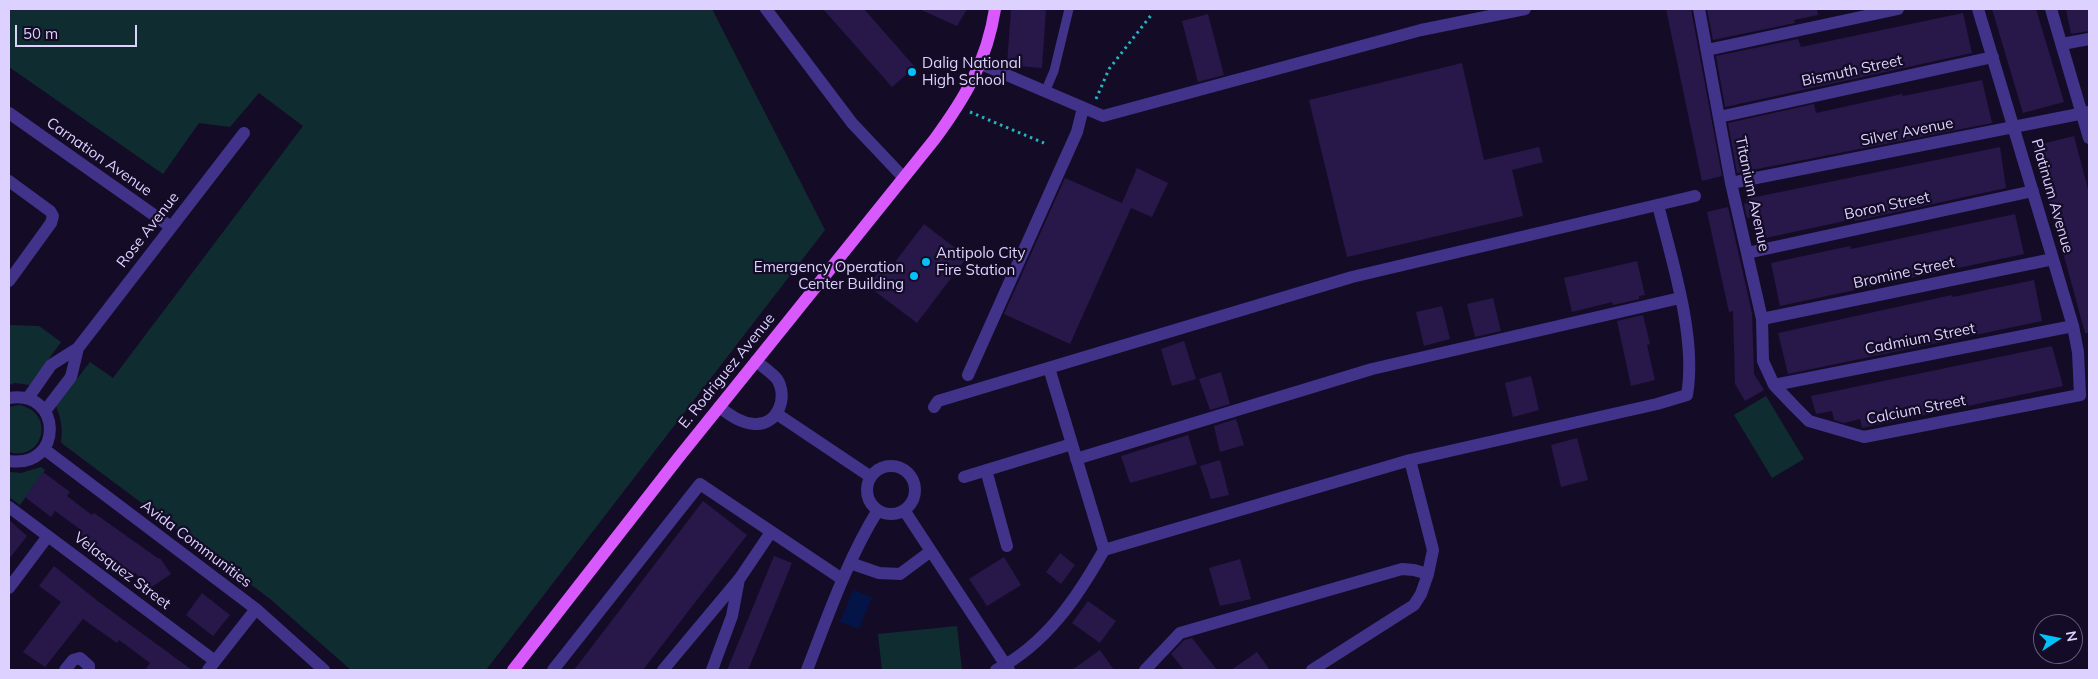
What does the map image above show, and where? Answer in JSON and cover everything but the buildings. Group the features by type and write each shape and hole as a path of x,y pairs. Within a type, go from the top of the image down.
{"main road":[{"name":"E. Rodriguez Avenue","path":"513,670 958,108 981,64 996,9"}],"street":[{"path":"766,9 852,123 903,177"},
{"path":"981,64 1103,116 1421,30 1525,9"},
{"name":"Titanium Avenue","path":"1699,9 1731,183 1762,320 1763,361 1774,385"},
{"path":"1707,50 1898,9"},
{"name":"Platinum Avenue","path":"1978,9 2073,326 2078,352 2080,395"},
{"path":"2051,9 2086,113 2089,138"},
{"path":"2062,44 2089,39"},
{"name":"Bismuth Street","path":"1719,117 1993,57"},
{"path":"968,375 1087,109"},
{"name":"Carnation Avenue","path":"9,113 171,227"},
{"name":"Silver Avenue","path":"1731,183 2086,113"},
{"name":"Rose Avenue","path":"78,348 244,133"},
{"path":"9,181 50,211 53,216 51,223 9,281"},
{"name":"Boron Street","path":"1747,253 2033,191"},
{"path":"934,407 938,401 1352,277 1695,196"},
{"path":"904,510 1004,669 1061,618 1082,588 1104,550 1410,460 1657,404 1688,395 1690,383 1687,337 1680,298 1658,205"},
{"name":"Bromine Street","path":"1762,320 2053,258"},
{"path":"1076,459 1372,369 1680,298"},
{"name":"Cadmium Street","path":"1774,385 2073,326"},
{"path":"28,398 51,365 78,348"},
{"path":"45,411 71,377 78,348"},
{"path":"720,407 738,420 756,424 768,422 777,414 781,401 781,389 776,379 756,361"},
{"path":"1048,368 1104,550"},
{"name":"Calcium Street","path":"1774,385 1809,421 1864,437 2080,395"},
{"path":"9,398 17,396 28,398 38,403 50,420 51,430 49,440 37,456 28,461 9,461"},
{"path":"777,414 871,476"},
{"path":"964,476 1072,444"},
{"name":"Avida Communities","path":"44,449 256,609 324,670"},
{"path":"1312,670 1414,605 1421,594 1433,550 1410,460"},
{"path":"897,466 907,472 914,483 914,495 904,510 891,514 878,510 868,497 867,487 871,476 879,468 897,466"},
{"path":"986,470 1008,546"},
{"path":"553,670 700,484 842,580"},
{"name":"Velasquez Street","path":"9,507 212,666"},
{"path":"807,670 842,580 866,529 878,510"},
{"path":"663,670 740,578 770,532"},
{"path":"9,588 48,536"},
{"path":"850,563 879,573 900,574 931,551"},
{"path":"1144,670 1180,633 1402,569 1428,574"},
{"path":"712,670 732,616 740,578"},
{"path":"212,666 256,609"},
{"path":"65,670 73,660 80,658 89,666 89,670"}],"lane":[{"path":"1045,92 1054,72 1069,9"}],"path":[{"path":"1087,109 1109,69 1152,14"},
{"path":"958,108 1044,143"}],"green space":[{"path":"9,9 712,9 825,230 486,670 351,670 269,598 64,445 61,442 61,424 56,406 90,362 113,378 303,126 259,93 230,127 199,123 163,174 9,67"},
{"path":"9,325 39,326 61,342 30,385 15,383 9,385"},
{"path":"1766,396 1804,459 1772,478 1734,415"},
{"path":"19,405 31,409 38,417 41,435 31,450 21,453 9,452 9,407"},
{"path":"41,467 45,470 20,505 9,497 9,472 21,473"},
{"path":"957,626 962,670 882,670 878,634"}],"shaded area":[{"path":"853,590 872,597 859,629 840,622"}],"place":[{"name":"Dalig National High School","path":"912,72"},
{"name":"Antipolo City Fire Station","path":"926,262"},
{"name":"Emergency Operation Center Building","path":"914,276"}]}
